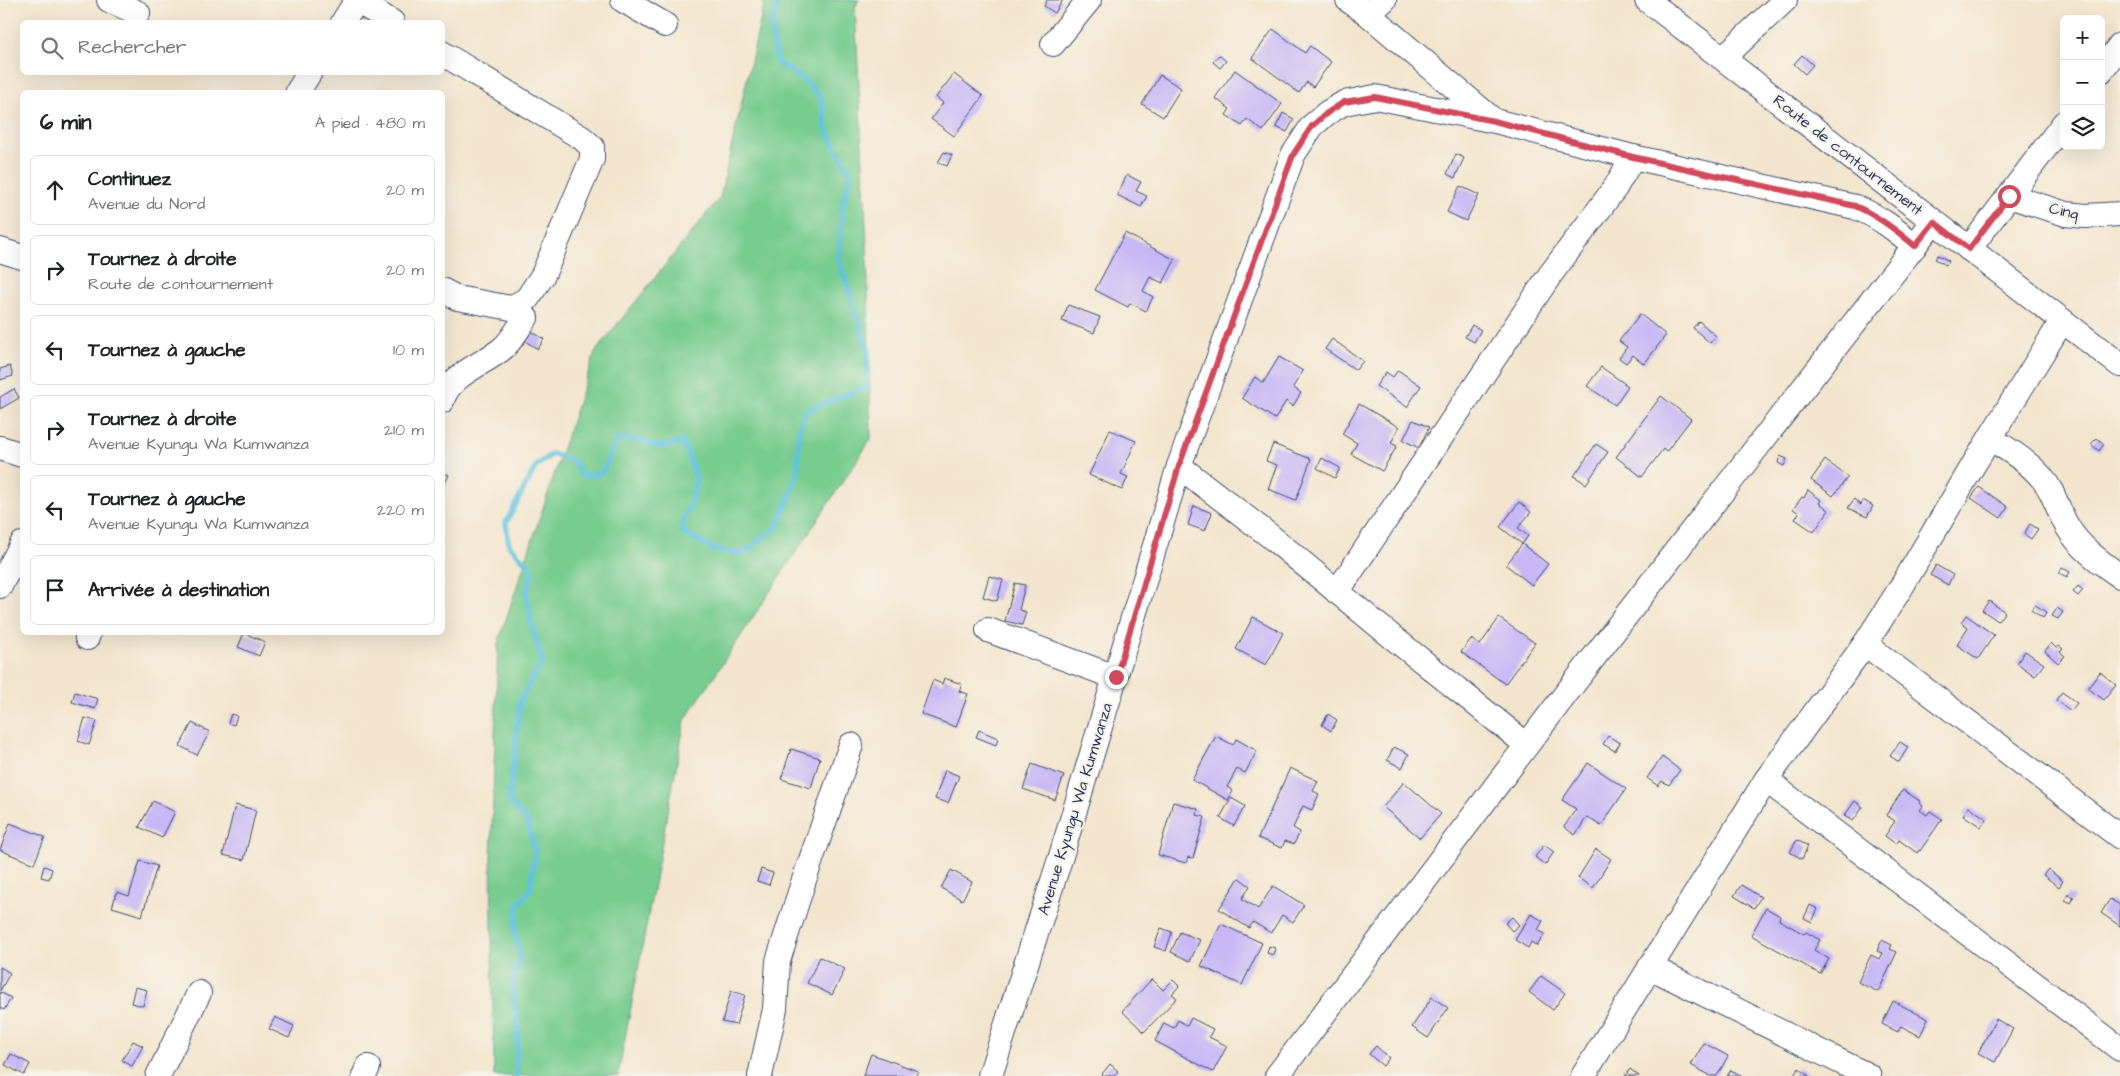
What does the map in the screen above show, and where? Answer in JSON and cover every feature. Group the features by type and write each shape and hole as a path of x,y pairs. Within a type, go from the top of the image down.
{"street":[{"path":"109,0 138,13"},
{"path":"344,20 357,0 389,20"},
{"path":"623,0 665,25"},
{"path":"1053,44 1089,0"},
{"path":"1348,0 1376,7 1494,121"},
{"name":"Route de contournement","path":"1647,0 2120,365"},
{"path":"1723,58 1785,0"},
{"path":"2105,66 2120,45"},
{"path":"445,55 582,138 592,147 592,159 543,275 527,299 511,308 457,298 445,292"},
{"name":"Avenue Kyungu Wa Kumwanza","path":"990,1076 1058,866 1179,466 1293,155 1312,126 1344,102 1375,97 1494,121 1633,157 1855,206 1887,223 1915,246"},
{"path":"1969,249 2060,128"},
{"path":"1337,592 1550,275 1615,188 1633,157"},
{"name":"Cinq","path":"2009,196 2066,214 2086,216 2120,214"},
{"path":"1277,1076 1527,745 1752,453 1832,354 1934,222"},
{"path":"0,250 20,256"},
{"path":"445,392 455,380 504,348 526,318"},
{"path":"1583,1076 1766,780 1865,644 1902,586 2062,321"},
{"path":"1990,438 2030,465 2044,479 2067,526 2079,543 2120,576"},
{"path":"0,448 20,454"},
{"path":"1179,466 1270,536 1527,745"},
{"path":"0,586 20,548"},
{"path":"988,630 1116,677"},
{"path":"1865,644 2120,837"},
{"path":"760,1076 774,1009 778,961 850,745"},
{"path":"1766,780 2120,1049"},
{"path":"1650,967 1869,1076"},
{"path":"158,1076 199,993"}],"green space":[{"path":"765,0 859,0 855,7 867,246 871,439 685,720 618,1076 494,1076 491,858 498,643 595,352 720,197"}],"building":[{"path":"1047,0 1063,0 1055,13 1044,6"},
{"path":"1273,29 1305,53 1310,46 1331,62 1313,87 1307,82 1299,93 1252,58"},
{"path":"1219,55 1226,61 1220,68 1213,62"},
{"path":"1802,55 1813,65 1805,74 1794,64"},
{"path":"1235,70 1282,104 1263,131 1247,119 1242,126 1226,115 1230,109 1215,98"},
{"path":"954,74 983,96 954,136 931,119 943,103 936,97"},
{"path":"1160,75 1181,88 1163,117 1142,104"},
{"path":"1283,113 1294,119 1287,132 1276,127"},
{"path":"944,152 952,155 947,166 938,162"},
{"path":"1456,154 1464,158 1455,178 1447,174"},
{"path":"1127,175 1141,182 1136,191 1147,196 1141,207 1117,195"},
{"path":"1460,186 1479,195 1466,221 1447,212"},
{"path":"1125,233 1175,260 1163,283 1150,277 1143,291 1153,297 1146,311 1130,303 1128,307 1095,290"},
{"path":"1938,255 1949,261 1946,265 1935,259"},
{"path":"1068,305 1100,317 1094,333 1062,321"},
{"path":"1640,314 1666,335 1644,364 1633,355 1626,363 1619,358 1627,347 1619,341"},
{"path":"1699,321 1716,336 1710,343 1693,328"},
{"path":"1472,325 1481,330 1474,342 1465,337"},
{"path":"529,330 544,339 538,349 523,340"},
{"path":"1332,339 1363,361 1356,370 1325,349"},
{"path":"1279,357 1303,371 1293,387 1301,393 1293,406 1286,401 1275,419 1242,398 1255,377 1263,383"},
{"path":"10,366 13,376 0,380 0,369"},
{"path":"1601,367 1628,386 1615,405 1587,386"},
{"path":"1398,370 1421,386 1407,407 1376,386 1386,372 1393,377"},
{"path":"14,389 19,398 0,409 0,397"},
{"path":"1661,396 1691,419 1666,452 1663,449 1642,477 1616,457"},
{"path":"1359,404 1399,427 1391,443 1397,446 1382,471 1351,454 1357,443 1342,434"},
{"path":"1413,420 1429,427 1419,448 1403,440"},
{"path":"1110,430 1136,441 1121,474 1128,477 1122,490 1089,475"},
{"path":"2097,438 2104,444 2099,451 2091,444"},
{"path":"1273,444 1311,459 1296,500 1268,489 1277,465 1266,461"},
{"path":"1596,444 1608,452 1586,484 1574,476"},
{"path":"1780,456 1787,459 1784,466 1778,463"},
{"path":"1322,458 1340,468 1335,478 1317,468"},
{"path":"1825,460 1848,477 1833,496 1811,480"},
{"path":"445,473 449,475 445,483"},
{"path":"1979,487 2008,507 2001,518 1971,498"},
{"path":"1808,490 1821,500 1819,503 1829,510 1814,532 1795,519 1799,513 1793,509 1802,497 1804,498"},
{"path":"1854,499 1861,505 1863,500 1873,506 1867,517 1848,508"},
{"path":"1519,502 1531,512 1518,528 1528,536 1522,544 1500,527"},
{"path":"1194,506 1212,513 1205,531 1188,525"},
{"path":"2030,524 2038,529 2031,539 2024,534"},
{"path":"1522,544 1548,564 1532,585 1506,565"},
{"path":"1936,565 1953,575 1948,585 1930,575"},
{"path":"2062,568 2070,572 2067,577 2059,573"},
{"path":"989,576 1003,580 997,601 983,597"},
{"path":"1015,583 1025,585 1019,610 1026,612 1022,625 1005,621"},
{"path":"2078,586 2083,590 2078,596 2073,592"},
{"path":"1989,601 2005,612 1998,621 1982,610"},
{"path":"2035,605 2047,612 2043,618 2031,610"},
{"path":"2057,608 2063,612 2058,619 2052,616"},
{"path":"1966,615 1994,635 1978,659 1957,645 1968,627 1961,622"},
{"path":"1253,617 1283,633 1266,665 1236,649"},
{"path":"1499,618 1535,643 1505,684 1461,652 1471,639 1480,645"},
{"path":"243,635 249,635 265,642 259,656 238,647"},
{"path":"2051,643 2056,648 2059,646 2063,649 2060,652 2065,656 2058,663 2045,651"},
{"path":"2025,651 2044,664 2035,676 2017,663"},
{"path":"2100,672 2116,685 2104,700 2088,688"},
{"path":"944,678 962,684 959,691 968,694 956,727 921,714 933,680 942,684"},
{"path":"75,692 98,699 95,709 72,702"},
{"path":"2062,692 2077,703 2071,711 2056,700"},
{"path":"231,714 237,716 234,725 228,723"},
{"path":"1328,714 1337,720 1331,731 1322,725"},
{"path":"85,718 97,721 89,745 78,741"},
{"path":"192,723 210,732 197,755 180,746"},
{"path":"979,730 998,738 996,745 976,737"},
{"path":"1216,736 1233,745 1236,739 1257,751 1245,773 1237,769 1227,787 1233,791 1228,800 1192,780"},
{"path":"1608,736 1620,743 1615,751 1603,744"},
{"path":"1900,742 1908,747 1899,762 1890,756"},
{"path":"1394,747 1409,754 1402,768 1387,760"},
{"path":"791,749 820,758 811,788 781,779"},
{"path":"1662,757 1680,770 1669,785 1662,781 1658,786 1647,778"},
{"path":"1588,763 1626,789 1601,826 1587,817 1575,835 1564,827 1576,809 1562,800"},
{"path":"1032,764 1064,776 1055,800 1023,789"},
{"path":"1290,768 1318,781 1313,791 1319,794 1312,810 1303,806 1293,828 1300,832 1294,844 1285,841 1282,848 1258,838"},
{"path":"945,770 959,776 948,803 935,799"},
{"path":"1404,782 1441,814 1420,838 1383,807"},
{"path":"1903,790 1920,801 1919,803 1923,806 1920,810 1927,815 1930,811 1942,819 1917,853 1899,840 1896,844 1885,836 1895,821 1886,815"},
{"path":"1231,798 1245,806 1234,826 1220,818"},
{"path":"153,801 175,812 162,838 139,827"},
{"path":"1855,801 1863,807 1853,821 1844,816"},
{"path":"1173,802 1198,809 1197,815 1205,817 1193,858 1188,857 1186,863 1158,855"},
{"path":"235,805 256,810 244,860 223,855"},
{"path":"1969,807 1987,819 1981,827 1963,815"},
{"path":"10,823 45,837 34,864 0,850"},
{"path":"1797,840 1808,846 1802,859 1790,852"},
{"path":"1544,845 1554,852 1545,865 1535,857"},
{"path":"1596,849 1611,859 1593,888 1578,878"},
{"path":"140,861 157,866 142,916 112,907 117,892 129,896"},
{"path":"44,866 52,869 49,879 41,877"},
{"path":"761,869 773,873 769,885 757,881"},
{"path":"2048,869 2063,881 2059,887 2043,875"},
{"path":"951,870 972,882 962,900 941,888"},
{"path":"1239,878 1250,886 1242,899 1258,909 1273,886 1304,905 1293,922 1282,915 1271,933 1253,922 1249,928 1219,909"},
{"path":"1741,885 1761,897 1754,908 1734,896"},
{"path":"2068,894 2074,897 2071,903 2065,900"},
{"path":"2110,899 2120,905 2120,926 2101,913"},
{"path":"1810,905 1818,909 1812,922 1804,918"},
{"path":"1766,908 1780,916 1779,920 1804,934 1806,932 1820,940 1814,950 1829,959 1820,974 1751,935"},
{"path":"1531,914 1543,921 1538,930 1545,934 1537,946 1531,942 1528,948 1515,940"},
{"path":"1512,917 1519,925 1512,931 1505,923"},
{"path":"1221,924 1262,943 1242,985 1201,966"},
{"path":"1161,928 1172,932 1166,951 1154,947"},
{"path":"1180,932 1200,940 1190,961 1171,952"},
{"path":"1882,940 1892,945 1890,949 1897,952 1878,992 1858,982 1871,955 1879,959 1882,953 1877,951"},
{"path":"1269,946 1275,948 1273,955 1267,953"},
{"path":"820,957 845,969 832,995 807,983"},
{"path":"0,967 10,973 0,991"},
{"path":"1541,976 1565,993 1553,1010 1529,992"},
{"path":"1152,979 1163,990 1173,980 1179,986 1172,994 1177,998 1144,1032 1122,1011"},
{"path":"135,987 147,990 143,1006 131,1003"},
{"path":"731,991 745,995 736,1025 722,1022"},
{"path":"0,992 11,998 4,1010 0,1008"},
{"path":"1432,997 1448,1008 1428,1038 1412,1027"},
{"path":"1893,1001 1928,1019 1920,1036 1901,1026 1898,1032 1882,1024"},
{"path":"275,1017 294,1026 289,1038 269,1029"},
{"path":"1191,1018 1213,1029 1209,1037 1227,1046 1213,1072 1155,1041 1164,1023 1174,1028 1178,1020 1187,1026"},
{"path":"1996,1019 2013,1029 1995,1062 1978,1053"},
{"path":"133,1041 143,1046 132,1066 122,1060"},
{"path":"1704,1043 1728,1056 1717,1076 1711,1076 1691,1065"},
{"path":"1376,1046 1389,1058 1383,1066 1369,1054"},
{"path":"11,1054 30,1064 24,1075 5,1065"},
{"path":"871,1054 918,1071 916,1076 863,1076"},
{"path":"1110,1064 1118,1071 1114,1076 1104,1076 1102,1074"},
{"path":"1799,1068 1809,1076 1793,1076"},
{"path":"1630,1069 1639,1076 1625,1076"},
{"path":"1731,1070 1742,1076 1727,1076"}],"waterway":[{"path":"516,1076 518,1030 512,985 520,957 515,932 518,905 530,890 535,853 528,823 509,801 520,701 542,662 531,622 526,592 531,580 531,568 509,545 506,523 536,466 552,454 573,461 581,475 598,475 605,467 617,439 639,440 660,447 683,442 696,478 690,507 684,516 682,532 715,550 742,554 777,527 797,478 799,430 806,410 867,387 868,349 839,261 843,200 851,175 826,129 822,99 804,80 777,62 771,29 778,0"}],"route":[{"path":"1116,677 1179,466 1293,155 1312,126 1344,102 1375,97 1494,121 1633,157 1855,206 1887,223 1915,246 1934,222 1969,249 2009,196"}]}
